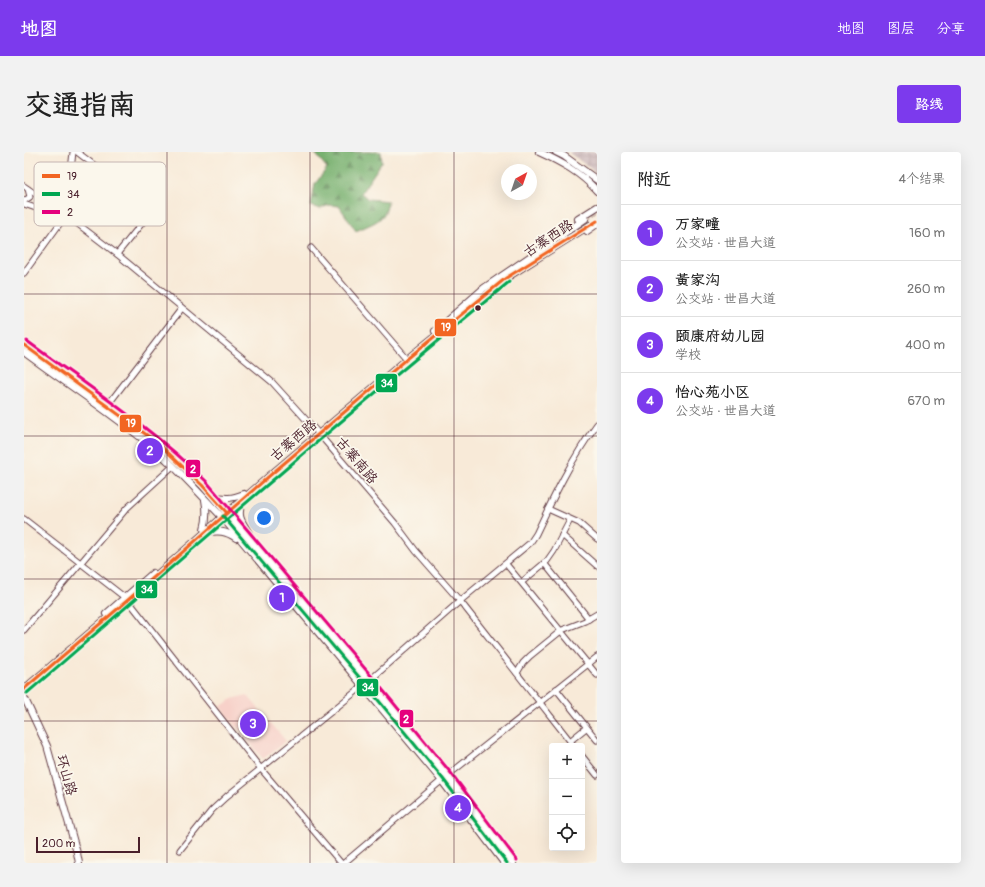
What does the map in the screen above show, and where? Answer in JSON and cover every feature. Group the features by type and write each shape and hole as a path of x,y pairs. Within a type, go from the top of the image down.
{"main road":[{"path":"539,152 560,162 588,181 597,191"},
{"path":"556,152 564,156 597,180"},
{"path":"597,207 515,262 510,273 520,274 597,224"},
{"name":"古寨西路","path":"24,689 204,531 406,358 506,278 510,273 586,219"},
{"name":"古寨西路","path":"510,273 590,225"},
{"path":"24,345 158,444 178,461 212,496 242,542 363,686 445,778 504,863"},
{"path":"24,352 134,432 173,466 204,498 224,514 253,544 369,681 513,863"},
{"path":"212,496 228,499 244,497 240,508 240,518 253,544"},
{"path":"204,498 207,515 204,531 221,530 229,533 242,542"},
{"name":"古寨西路","path":"24,686 126,599"},
{"name":"环山路","path":"24,697 46,746 79,863"}],"street":[{"path":"72,162 73,152"},
{"path":"77,152 89,162"},
{"path":"26,188 30,197 24,203 34,207"},
{"path":"24,274 58,226"},
{"name":"古寨南路","path":"80,226 117,254 272,382 318,433 460,601 570,741"},
{"path":"117,254 140,226"},
{"path":"311,248 406,358"},
{"path":"107,406 182,308"},
{"path":"180,850 212,810 226,796 363,686 460,601 530,543 584,441 597,424"},
{"path":"24,630 127,508 173,466"},
{"path":"548,509 570,520 580,523 597,539"},
{"path":"24,519 126,599 261,768 341,863"},
{"path":"522,582 544,563 554,551 570,520"},
{"path":"562,535 597,566"},
{"path":"544,563 589,619"},
{"path":"506,564 562,630 597,675"},
{"path":"517,673 523,663 530,656 562,630 589,619 597,614"},
{"path":"344,863 445,778 597,656"},
{"path":"556,689 586,728 597,738"},
{"path":"570,741 586,728"},
{"path":"585,760 597,775"}],"shaded area":[{"path":"568,152 597,152 597,175 590,168"},
{"path":"247,695 286,741 263,759 220,707 232,699"}],"green space":[{"path":"314,152 381,152 382,162 361,193 368,199 388,201 385,213 378,220 356,231 339,206 329,205 320,209 311,206 315,184 327,168"}],"tunnel":[{"path":"585,219 597,211"}],"transit line":[{"name":"19","path":"24,689 275,471 407,359 506,278 597,221"},
{"name":"34","path":"27,693 337,425 509,282"},
{"name":"2","path":"27,341 142,425 206,481 373,678 451,773 517,860"},
{"name":"19","path":"24,345 159,444 202,485 227,513"},
{"name":"34","path":"223,516 443,779 507,863"}],"place":[{"name":"黄家沟","path":"150,451"},
{"name":"万家疃","path":"282,598"},
{"name":"颐康府幼儿园","path":"253,724"},
{"name":"怡心苑小区","path":"458,808"}]}
